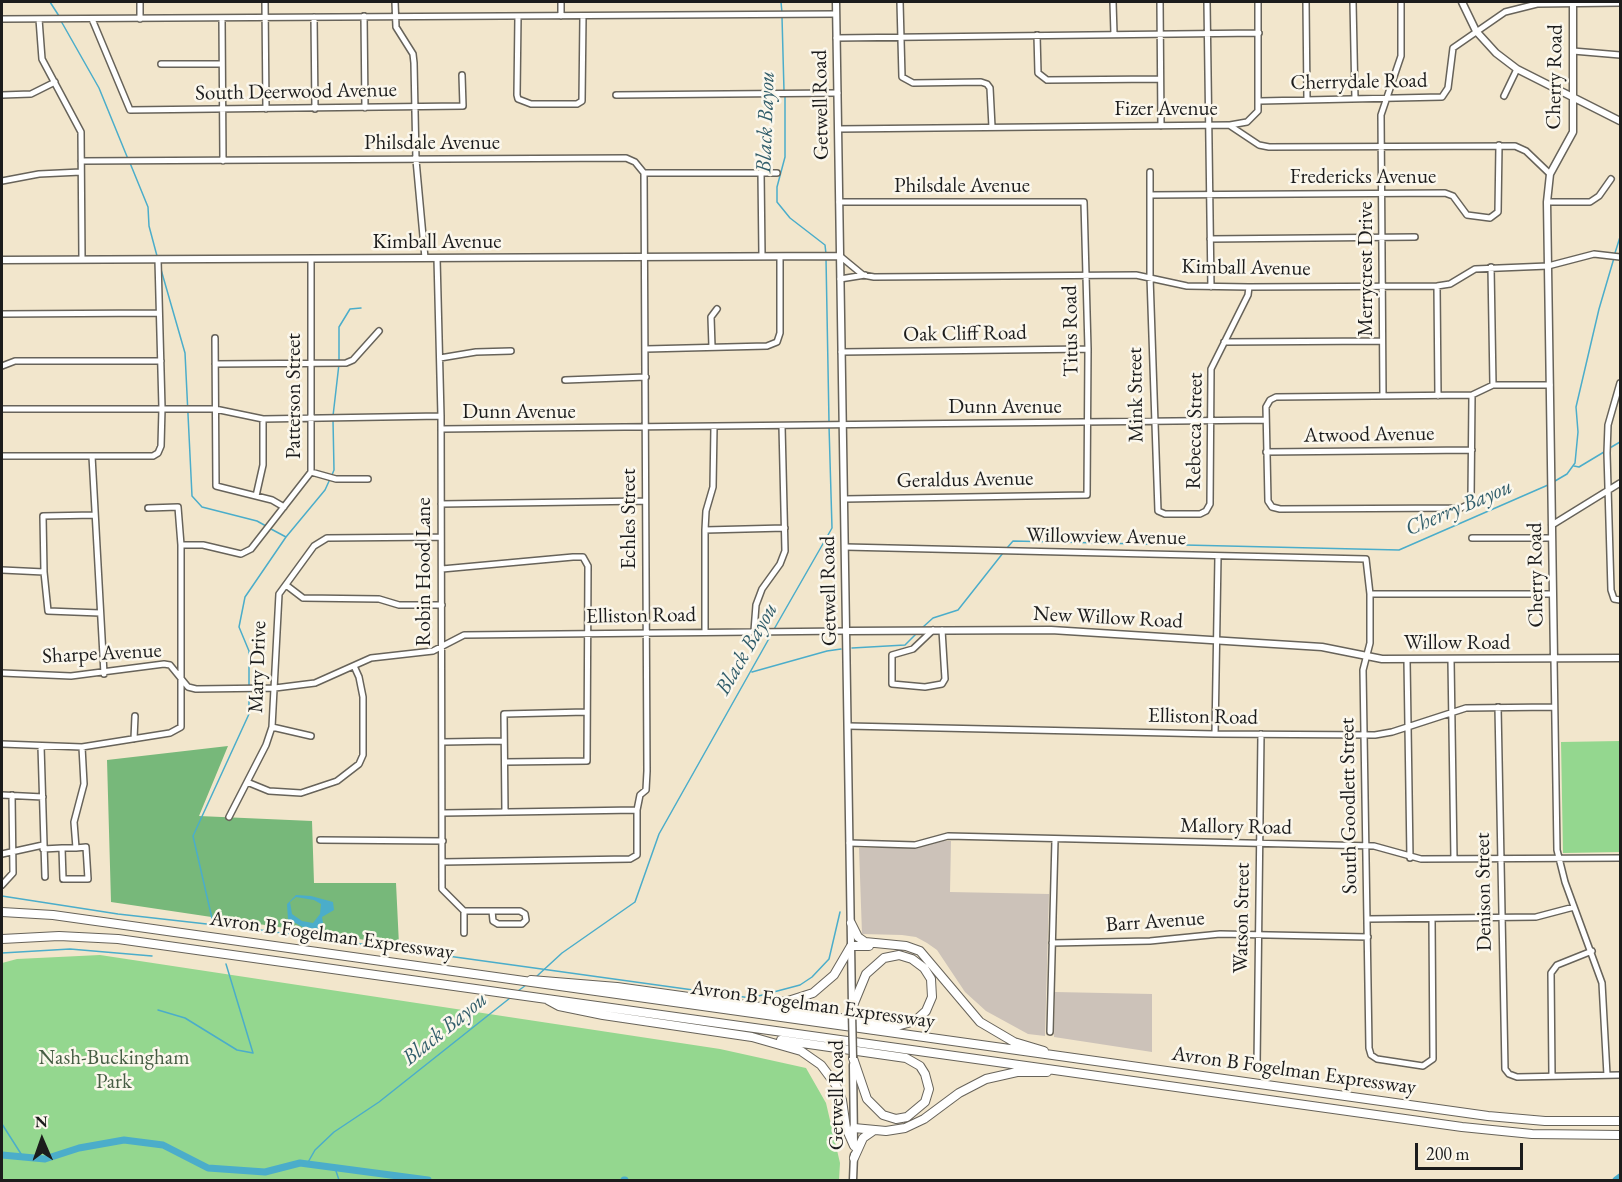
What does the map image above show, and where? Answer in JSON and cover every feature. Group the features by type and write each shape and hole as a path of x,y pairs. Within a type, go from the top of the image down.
{"highway":[{"name":"Avron B Fogelman Expressway","path":"2,910 514,981 552,983 1488,1116 1545,1121 1620,1121"},
{"path":"851,923 862,941 910,947 925,955 972,1015 996,1033 1023,1045 1083,1060"},
{"name":"Avron B Fogelman Expressway","path":"2,939 58,936 118,939 1491,1130 1620,1135"},
{"path":"719,1001 769,1004 808,995 830,979 851,946 883,944"},
{"path":"552,983 719,1001 902,1026 915,1021 926,1011 932,997 931,979 924,968 912,958 899,955 884,958 869,969 852,1010"},
{"path":"540,997 559,1006 583,1011 906,1058 920,1066 925,1074 928,1089 925,1102 916,1112 907,1117 896,1119 883,1115 867,1099 853,1058"},
{"path":"752,1037 801,1052 827,1071 840,1092 846,1128 854,1146"},
{"path":"854,1128 877,1131 898,1129 918,1123 965,1089 993,1076 1017,1072 1067,1072"},
{"path":"854,1158 863,1138 877,1131"}],"main road":[{"name":"Getwell Road","path":"836,2 842,352 839,424 844,499 847,631 853,1180"},
{"path":"1462,2 1485,44 1517,69 1620,119"},
{"name":"Cherry Road","path":"1554,659 1547,202 1550,174 1573,132 1573,2"},
{"name":"Kimball Avenue","path":"2,260 840,256"},
{"name":"New Willow Road","path":"847,631 1051,630 1322,647 1365,657"},
{"name":"Willow Road","path":"1365,657 1407,660 1620,658"}],"street":[{"path":"140,2 140,19"},
{"path":"265,2 266,109"},
{"path":"395,2 398,33 413,54 416,160 425,258"},
{"path":"561,2 561,16"},
{"path":"900,2 901,70 906,81 987,84 990,88 992,127"},
{"path":"1113,2 1114,34"},
{"path":"1160,2 1161,126"},
{"path":"1207,2 1211,286"},
{"path":"1229,125 1242,124 1253,118 1260,100 1258,2"},
{"path":"1306,2 1306,99"},
{"path":"1353,2 1355,99"},
{"name":"Merrycrest Drive","path":"1383,396 1382,115 1385,99 1401,56 1401,2"},
{"name":"Cherrydale Road","path":"1260,100 1442,97 1448,88 1449,63 1453,48 1519,4 1620,3"},
{"path":"2,19 836,14"},
{"path":"364,16 365,108"},
{"path":"518,16 518,99 531,104 577,104 582,101 583,16"},
{"path":"314,17 315,109"},
{"path":"39,19 39,49 81,132 82,259"},
{"name":"South Deerwood Avenue","path":"92,19 130,110 463,106 462,75"},
{"path":"222,19 223,161"},
{"path":"836,38 1258,33"},
{"path":"1037,35 1038,73 1047,80 1160,79"},
{"path":"1573,51 1620,55"},
{"path":"161,64 222,64"},
{"path":"1504,96 1517,69"},
{"path":"2,95 31,94 55,82"},
{"path":"616,95 838,93"},
{"name":"Fizer Avenue","path":"838,129 1229,125 1259,145 1269,147 1515,146 1526,151 1550,174"},
{"name":"Fredericks Avenue","path":"1150,195 1445,193 1453,196 1467,214 1490,218 1498,212 1499,145"},
{"name":"Philsdale Avenue","path":"81,161 626,158 635,162 644,173"},
{"path":"2,181 39,174 81,172"},
{"path":"761,172 762,256"},
{"name":"Mink Street","path":"1150,172 1150,277 1158,511"},
{"path":"644,173 777,173"},
{"name":"Echles Street","path":"442,862 630,859 637,855 637,810 640,795 646,790 644,173"},
{"path":"1547,202 1590,202 1599,196 1611,179"},
{"name":"Philsdale Avenue","path":"839,202 1084,202"},
{"name":"Titus Road","path":"1084,202 1089,423 1087,495"},
{"path":"1210,239 1414,237"},
{"name":"Kimball Avenue","path":"840,279 866,275 1087,274 1150,277 1187,286 1437,286 1450,284 1475,269 1548,266 1594,254 1619,257"},
{"path":"840,256 866,275"},
{"path":"646,349 767,346 777,342 780,333 780,257"},
{"name":"Robin Hood Lane","path":"437,258 441,416 442,885 443,892 450,895 458,908 464,911"},
{"path":"2,456 153,456 158,453 161,446 162,408 157,313 158,260"},
{"name":"Patterson Street","path":"181,545 203,545 241,554 251,549 310,472 311,260"},
{"path":"1491,267 1493,385"},
{"path":"1437,286 1438,396"},
{"name":"Rebecca Street","path":"1158,511 1166,514 1200,514 1206,511 1210,504 1211,369 1248,295 1249,287"},
{"path":"712,347 711,317 717,309"},
{"path":"2,314 157,313"},
{"path":"215,364 346,363 353,360 379,331"},
{"path":"215,338 216,486 256,495 284,507"},
{"path":"1224,342 1382,341"},
{"name":"Oak Cliff Road","path":"842,352 1088,349"},
{"path":"440,358 476,352 511,351"},
{"path":"2,366 15,362 161,361"},
{"path":"565,380 646,377"},
{"path":"1617,599 1607,491 1607,445 1608,425 1620,383"},
{"path":"1472,395 1472,498 1461,508 1280,509 1272,507 1268,501 1266,407 1270,400 1276,397 1472,395 1493,385 1550,385"},
{"name":"Dunn Avenue","path":"2,409 215,409 263,419 441,416"},
{"path":"256,495 263,465 263,419"},
{"name":"Dunn Avenue","path":"441,429 1266,420"},
{"path":"754,631 756,605 762,589 780,564 785,551 782,426"},
{"path":"705,632 705,530 706,511 713,487 714,427"},
{"name":"Atwood Avenue","path":"1266,452 1472,450"},
{"path":"92,456 104,674"},
{"path":"310,472 336,479 368,479"},
{"path":"1552,525 1620,483"},
{"name":"Geraldus Avenue","path":"844,499 1087,495"},
{"path":"441,504 645,501"},
{"path":"2,744 82,747 170,733 181,727 181,545 178,507 148,508"},
{"path":"94,514 43,516 44,572 48,611 100,613"},
{"path":"705,530 785,528"},
{"name":"Mary Drive","path":"229,817 272,727 276,688 276,601 317,542 336,538 441,537"},
{"path":"1472,538 1552,537"},
{"name":"Willowview Avenue","path":"844,547 1366,559"},
{"path":"1215,734 1218,556"},
{"path":"442,569 583,557 588,567 589,633 585,661 587,761 505,762"},
{"name":"South Goodlett Street","path":"1366,559 1370,594 1370,643 1365,657 1370,1053 1375,1058 1423,1066 1430,1063 1434,1054 1432,919"},
{"path":"2,570 44,572"},
{"path":"286,585 303,598 379,598 399,605 442,605"},
{"path":"1370,594 1552,594"},
{"path":"933,630 913,649 892,655 892,684 925,687 942,684 945,679 942,630"},
{"name":"Elliston Road","path":"440,648 464,635 847,631"},
{"name":"Sharpe Avenue","path":"2,673 71,676 104,674 164,664 170,665 188,687 196,689 276,688 315,683 381,656 425,653 440,648"},
{"name":"Cherry Road","path":"1554,659 1556,836 1559,858 1574,907 1592,951 1605,1002 1607,1076"},
{"path":"1407,660 1410,858"},
{"path":"1451,660 1454,859"},
{"path":"247,782 269,791 301,793 337,781 360,764 363,755 363,697 360,677 354,666"},
{"name":"Elliston Road","path":"848,726 1365,735 1383,734 1470,707 1554,707"},
{"name":"Denison Street","path":"1498,707 1504,1065 1509,1074 1552,1077"},
{"path":"505,812 504,714 586,712"},
{"path":"134,739 135,716"},
{"path":"272,727 311,736"},
{"name":"Watson Street","path":"1257,1065 1261,734"},
{"path":"443,742 503,741"},
{"path":"41,746 45,877"},
{"path":"76,848 74,822 84,784 82,747"},
{"path":"2,795 43,797"},
{"path":"2,885 13,873 12,795"},
{"path":"443,813 637,810"},
{"name":"Mallory Road","path":"849,843 915,845 948,836 1367,846 1384,848 1410,858 1620,858"},
{"path":"320,840 443,841"},
{"path":"1050,1032 1055,840"},
{"path":"2,854 43,847 86,847 88,879 63,879 62,848"},
{"path":"1368,919 1542,917 1574,907"},
{"path":"464,933 464,911 492,911 520,911 525,914 526,920 522,924 498,924 493,921 492,911"},
{"name":"Barr Avenue","path":"1052,943 1150,941 1214,934 1368,937"},
{"path":"1592,951 1560,963 1551,973 1552,1077 1620,1075"}],"shaded area":[{"path":"951,841 950,892 1049,894 1045,1036 1028,1034 986,1011 965,992 937,950 927,943 916,937 902,935 862,934 859,848 913,848"},
{"path":"1055,992 1152,994 1152,1052 1054,1037"}],"green space":[{"path":"1620,741 1620,852 1563,853 1561,742"},
{"path":"228,746 199,816 312,821 314,883 396,883 399,945 111,902 107,760"},
{"name":"Nash-Buckingham Park","path":"100,955 720,1049 806,1068 826,1103 840,1163 839,1180 2,1180 2,963 17,959"}],"water":[{"path":"296,895 311,896 333,902 334,910 322,917 323,923 319,929 308,930 288,919 287,904","holes":["296,897 314,900 321,904 320,914 313,923 302,921 292,914 290,902"]}],"waterway":[{"path":"50,2 59,16"},
{"name":"Black Bayou","path":"781,2 782,13"},
{"name":"Black Bayou","path":"782,17 784,91"},
{"path":"61,21 99,88 128,159"},
{"name":"Black Bayou","path":"785,95 785,157 777,187 777,202 790,218 825,245 826,254"},
{"path":"130,163 148,207 149,226 157,256"},
{"name":"Cherry Bayou","path":"1615,253 1620,237"},
{"name":"Black Bayou","path":"826,258 829,422"},
{"name":"Cherry Bayou","path":"1555,481 1567,474 1575,463 1578,432 1576,407 1599,309 1614,258"},
{"path":"160,266 185,353 192,496 202,507 257,521 266,526"},
{"path":"339,360 339,327 350,309 361,308"},
{"path":"333,416 339,364"},
{"path":"332,475 334,470 333,420"},
{"name":"Black Bayou","path":"773,631 832,528 829,426"},
{"path":"1608,449 1620,442"},
{"path":"1574,466 1579,467 1604,452"},
{"path":"286,537 325,490 330,479"},
{"name":"Cherry Bayou","path":"1007,548 1013,541 1399,550 1548,485"},
{"path":"249,686 249,651 239,627 245,597 286,537 271,529"},
{"name":"Cherry Bayou","path":"923,627 933,618 958,610 1003,553"},
{"name":"Cherry Bayou","path":"852,648 905,645 916,634"},
{"name":"Black Bayou","path":"537,976 562,953 635,902 659,834 771,635"},
{"name":"Cherry Bayou","path":"752,672 841,649"},
{"path":"214,927 193,836 249,714 249,691"},
{"path":"2,896 118,914 260,930 751,998 800,985 812,977 829,959 840,912"},
{"path":"2,953 70,949 152,956"},
{"path":"158,1010 185,1018 237,1050 253,1053 226,964"},
{"name":"Black Bayou","path":"518,991 526,985"},
{"name":"Black Bayou","path":"307,1164 315,1150 334,1132 379,1102 510,998"},
{"path":"2,1124 23,1157"},
{"path":"2,1155 45,1159 79,1148 124,1140 163,1145 208,1168 265,1172 300,1163 428,1180"},
{"path":"335,1168 339,1180"},
{"path":"1616,1180 1620,1177"}]}
